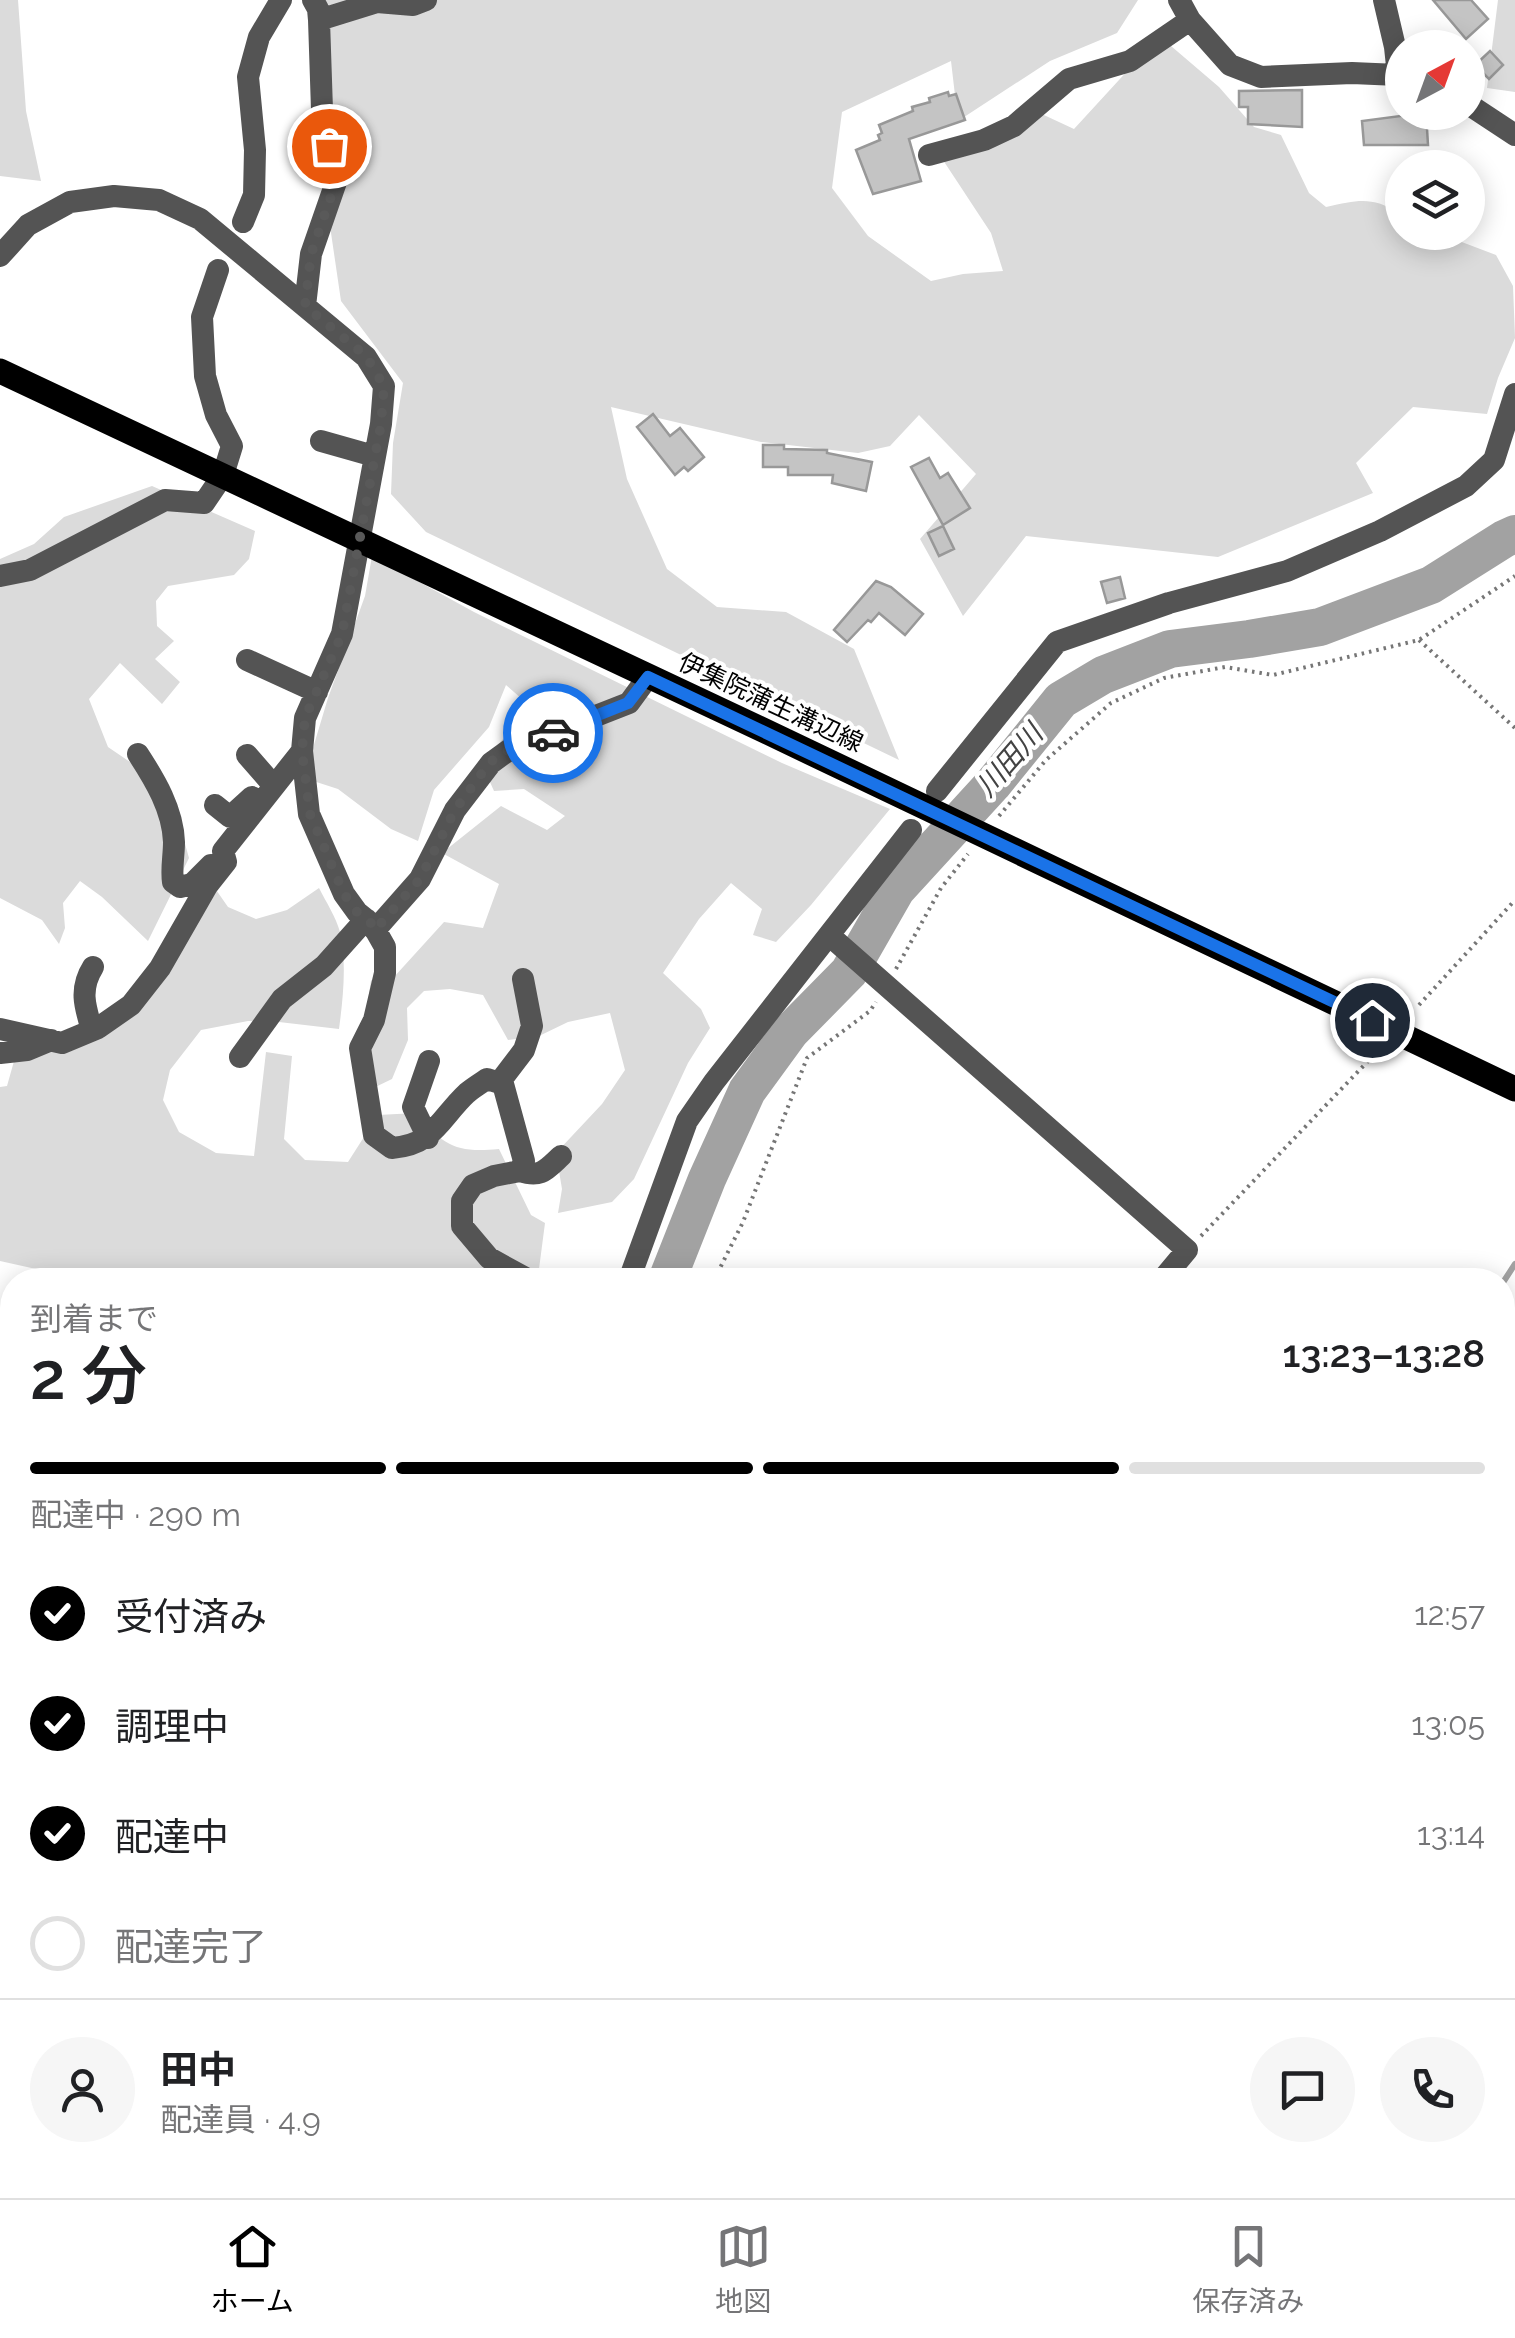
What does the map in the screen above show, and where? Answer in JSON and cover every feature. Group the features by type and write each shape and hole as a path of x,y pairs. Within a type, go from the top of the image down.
{"main road":[{"name":"伊集院蒲生溝辺線","path":"0,372 1515,1089"}],"street":[{"path":"243,222 254,195 255,150 248,77 259,36 281,0"},
{"path":"305,306 311,254 336,182 322,110 316,10 377,2 413,6 426,0"},
{"path":"1384,0 1391,30"},
{"path":"929,155 984,140 1014,126 1069,79 1130,60 1184,10 1230,65 1261,77 1352,73 1385,76"},
{"path":"1485,115 1515,135"},
{"path":"0,256 28,224 70,202 114,196 158,200 200,219 366,356 384,386 381,424 342,634 305,718 302,751 310,814 344,894 385,946 385,973 374,1020 360,1048 374,1135 392,1148 409,1147 428,1138 468,1092 487,1079 503,1084 524,1162 520,1171"},
{"path":"0,576 30,570 165,500 204,503 224,475 232,446 216,415 205,376 202,317 218,270"},
{"path":"937,791 1057,642 1169,603 1287,571 1380,532 1466,486 1494,460 1515,394"},
{"path":"321,441 372,463"},
{"path":"247,660 316,692"},
{"path":"240,1056 282,1000 420,879 455,810 490,762 509,750 628,703 648,677"},
{"path":"0,1028 62,1042 92,1030 132,1005 160,968 272,784 302,751"},
{"path":"138,754 170,816 173,882 180,886 192,884 225,857"},
{"path":"247,755 272,784"},
{"path":"216,805 230,816 272,784"},
{"path":"633,1268 687,1121 911,830"},
{"path":"224,889 225,857"},
{"path":"830,936 1187,1250 1172,1268"},
{"path":"92,1030 83,999 86,979 94,967"},
{"path":"498,1083 524,1050 532,1026 524,979"},
{"path":"0,1053 27,1050 52,1040"},
{"path":"428,1060 412,1106 428,1138"},
{"path":"507,1268 489,1258 462,1226 462,1201 473,1185 520,1171 533,1175 562,1156"}],"path":[{"path":"1419,640 1515,728"},
{"path":"1419,1005 1515,900"},
{"path":"1187,1250 1370,1059"}],"shaded area":[{"path":"0,0 18,0 26,111 41,181 0,176"},
{"path":"321,0 1138,0 1117,33 1050,61 958,121 951,61 842,112 832,188 868,236 931,281 1003,271 991,233 941,157 1031,109 1074,129 1130,68 1164,40 1219,87 1254,127 1281,135 1309,193 1326,207 1357,201 1385,206 1385,250 1483,250 1496,255 1513,286 1515,338 1487,414 1413,407 1356,463 1373,493 1218,557 1026,536 963,616 920,539 976,474 919,415 890,446 858,453 761,442 611,407 627,479 667,569 717,607 786,612 854,649 899,760 426,532 391,494 393,443 403,383 341,301 330,226"},
{"path":"1498,0 1515,0 1515,92 1487,88"},
{"path":"152,486 255,531 249,559 234,575 168,586 156,601 157,626 174,641 155,659 180,682 162,704 120,663 89,699 108,747 152,777 178,819 189,858 148,941 80,881 63,903 65,928 59,944 42,920 0,898 0,559 34,544 64,517"},
{"path":"372,556 474,612 782,763 890,809 776,942 753,935 762,909 731,883 699,919 663,973 701,1009 710,1028 688,1063 634,1179 612,1202 558,1213 562,1189 556,1153 602,1104 625,1070 610,1013 568,1022 539,1036 508,1040 483,995 450,989 424,991 407,1008 408,1040 392,1079 365,1092 365,1022 371,980 384,988 444,922 483,928 499,884 442,853 501,806 547,830 565,816 524,789 494,791 481,762 506,736 522,699 506,685 489,727 434,790 418,841 391,829 338,789 304,778 365,596"},
{"path":"212,884 228,907 256,919 287,910 319,888 336,921 342,944 344,981 339,1029 248,1021 201,1030 170,1070 163,1100 179,1132 216,1153 254,1156 266,1052 292,1056 284,1139 305,1160 348,1162 378,1115 416,1113 451,1145 471,1150 499,1149 531,1215 545,1223 539,1268 32,1268 0,1261 0,1087 7,1086 18,1047 92,1025 159,977"}],"building":[{"path":"1433,0 1471,0 1488,19 1476,30 1458,30"},
{"path":"1490,51 1503,65 1489,79 1485,75 1485,56"},
{"path":"1302,90 1302,127 1248,124 1248,107 1239,107 1239,91"},
{"path":"948,92 949,96 956,94 965,120 909,139 921,181 873,194 856,150 880,140 879,125"},
{"path":"1385,118 1385,130 1427,130 1428,145 1364,145 1362,121"},
{"path":"653,414 670,436 680,428 704,457 688,471 684,467 675,475 637,427"},
{"path":"763,445 827,450 872,462 866,491 832,483 833,475 788,475 788,467 763,467"},
{"path":"929,458 940,478 948,473 970,508 943,525 911,467"},
{"path":"943,526 954,549 939,556 928,533"},
{"path":"1120,577 1125,598 1107,603 1101,582"},
{"path":"876,581 891,587 923,614 905,635 879,613 847,642 834,630"}],"waterway":[{"name":"川田川","path":"672,1268 747,1091 790,1032 849,972 896,890 993,784 1061,700 1103,675 1170,649 1320,627 1431,585 1515,534"},
{"path":"1512,1268 1515,1264"}],"way so far":[{"path":"329,146 336,182 311,254 305,306 366,356 384,386 381,424 342,634 305,718 302,751 310,814 344,894 375,930 420,879 455,810 490,762 553,733"}],"route":[{"path":"553,733 628,703 648,677 1372,1020"}]}
